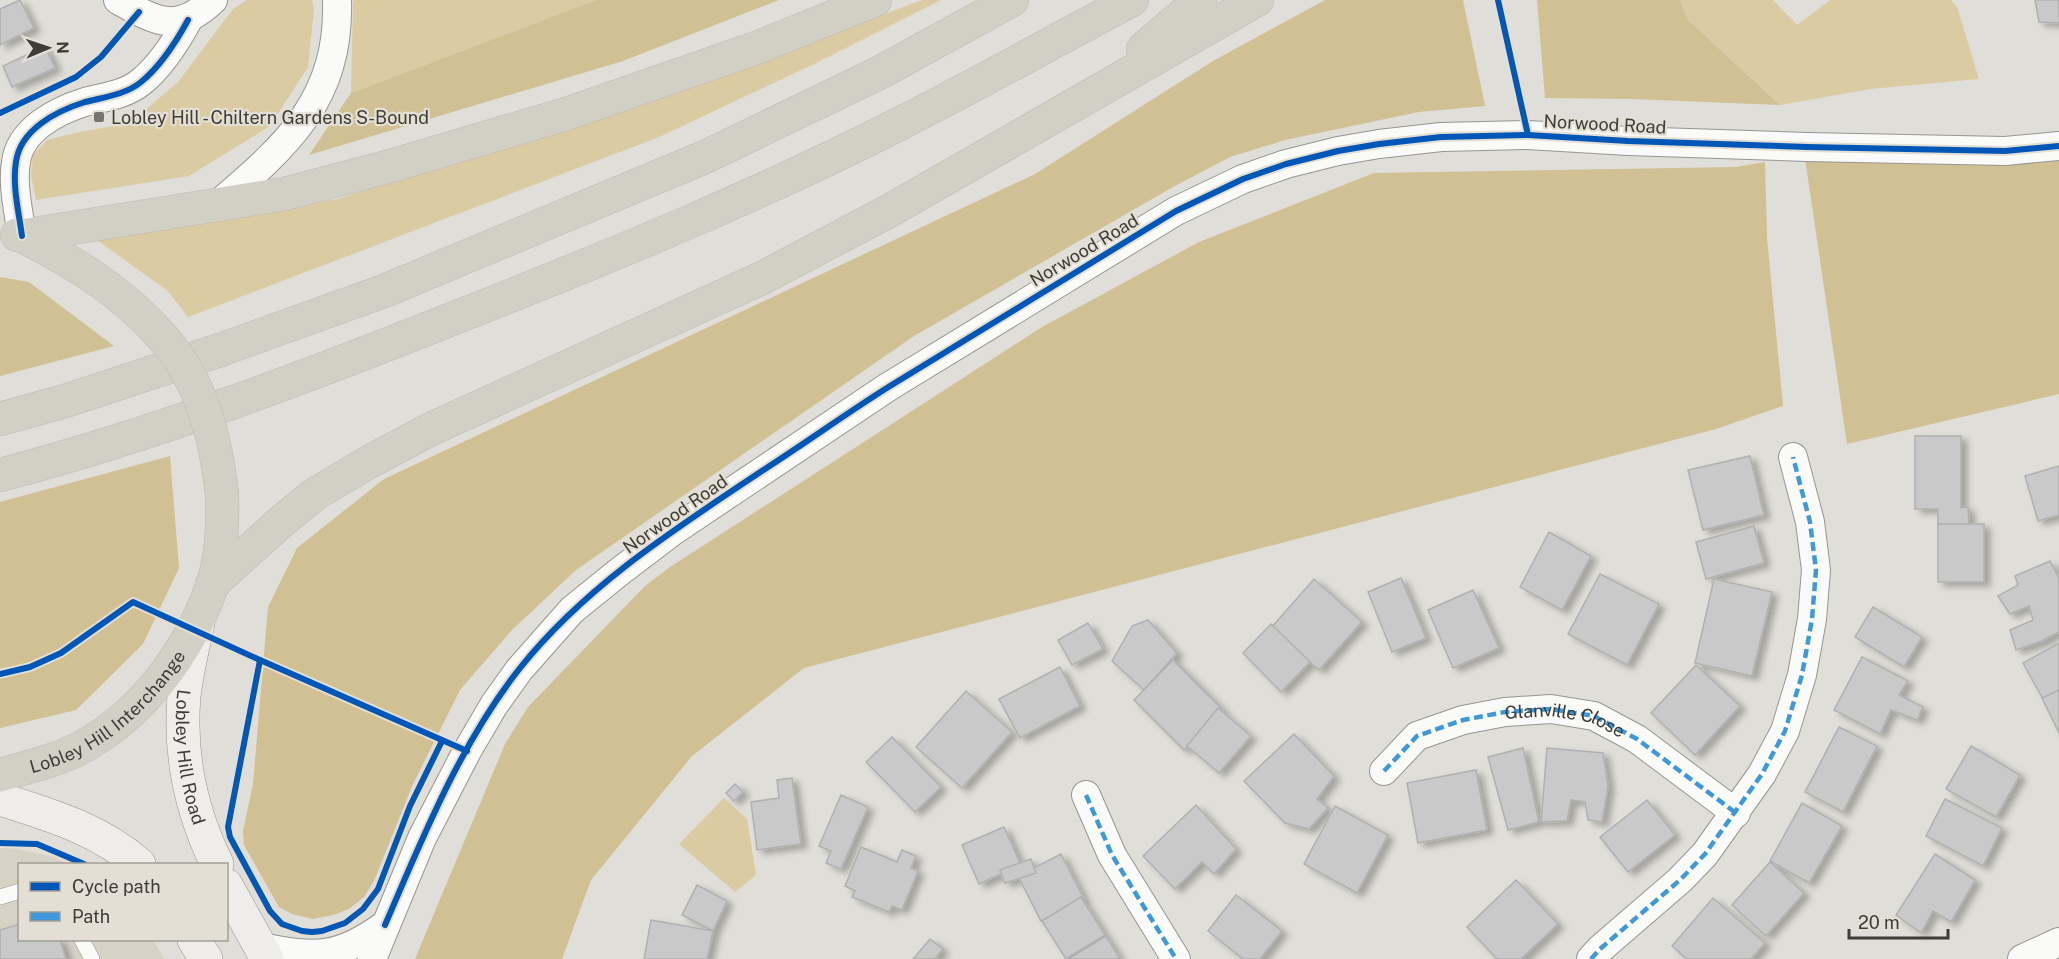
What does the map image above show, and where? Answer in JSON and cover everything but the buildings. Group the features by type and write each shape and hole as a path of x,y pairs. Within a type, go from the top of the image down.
{"highway":[{"path":"756,48 850,0"},
{"path":"11,235 284,194 387,167 566,114 756,48 875,0"},
{"path":"0,420 209,354 395,286 705,157 879,73 1012,0"},
{"path":"0,475 81,454 231,404 550,280 729,205 902,123 1132,0"},
{"path":"1082,101 1200,0"},
{"path":"206,599 282,521 315,494 369,462 431,429 762,278 889,211 1257,0"},
{"name":"Lobley Hill Interchange","path":"0,775 38,765 81,747 120,721 152,691 176,658 206,599 222,528 222,495 218,455 207,417 191,380 170,346 144,316 114,290 83,268 11,235"}],"main road":[{"name":"Lobley Hill Road","path":"206,599 184,694 184,757 197,818 217,863"},
{"path":"0,799 79,826 123,850 138,863"},
{"path":"228,889 264,953"},
{"path":"195,941 206,959"}],"street":[{"path":"118,0 156,19 173,22 188,20"},
{"path":"11,235 16,181 15,162 20,147 30,133 53,115 73,106 124,92 141,82 176,42 188,20 213,0"},
{"path":"217,205 269,161 293,133 312,105 326,79 334,50 337,0"},
{"name":"Norwood Road","path":"372,959 423,838 467,751 494,705 519,670 572,610 673,531 888,387 1207,195 1286,164 1359,147 1441,137 1528,135 1795,147 2005,151 2059,146"},
{"path":"1592,959 1618,933 1680,880 1705,854 1762,774 1785,731 1802,675 1812,619 1816,570 1810,522 1793,456"},
{"name":"Glanville Close","path":"1384,771 1417,736 1463,720 1505,712 1551,709 1594,716 1637,739 1736,813"},
{"path":"1086,795 1112,855 1176,959"},
{"path":"264,953 321,956 337,953 368,939 385,925"},
{"path":"2022,959 2059,942"}],"lane":[{"path":"0,897 18,892"},
{"path":"83,941 92,959"}],"shaded area":[{"path":"247,0 312,0 314,9 308,67 270,126 189,176 36,200 31,175 33,155 47,140 130,123 178,82 233,9"},
{"path":"353,0 596,0 351,93"},
{"path":"596,0 779,0 623,61 309,155 351,93"},
{"path":"922,0 941,0 816,63 659,137 188,317 168,291 87,233 199,221 338,199 752,64"},
{"path":"1325,0 1463,0 1485,106 1419,112 1285,140 1230,157 1173,187 914,336 576,570 512,630 460,690 413,784 374,881 364,897 349,909 313,919 292,914 279,907 244,845 243,831 253,784 268,607 297,548 384,479 1035,174 1213,61"},
{"path":"1537,0 1680,0 1688,20 1780,105 1545,98"},
{"path":"1680,0 1773,0 1797,25 1830,0 1951,0 1957,7 1979,79 1871,89 1780,105 1688,20"},
{"path":"2059,145 2059,394 1847,444 1805,158"},
{"path":"1765,162 1767,238 1783,406 1716,429 804,668 692,756 591,880 562,959 415,959 505,744 528,707 645,586 670,567 1042,327 1199,242 1374,173 1736,167"},
{"path":"0,277 29,282 114,346 0,376"},
{"path":"170,456 179,568 143,644 76,710 0,728 0,502"},
{"path":"724,798 747,819 756,875 735,892 679,844"},
{"path":"0,843 12,848 51,856 65,863 18,863 18,941 154,941 164,959 0,959"}],"marked path":[{"path":"1591,959 1680,880 1705,854 1762,774 1785,731 1802,675 1812,619 1816,570 1810,522 1793,457"},
{"path":"1384,771 1417,736 1463,720 1505,712 1551,709 1594,716 1637,739 1736,813"},
{"path":"1086,795 1112,855 1176,959"}],"cycle path":[{"path":"1498,0 1528,135"},
{"path":"0,113 76,77 101,57 139,12"},
{"path":"22,236 15,190 15,171 24,140 41,123 63,111 85,102 121,93 141,82 168,53 188,20"},
{"path":"385,925 444,792 479,728 520,668 547,637 606,582 703,510 890,386 1176,211 1243,179 1286,164 1338,151 1441,137 1528,135 1628,141 2005,151 2059,146"},
{"path":"0,674 30,667 61,653 133,602 260,660"},
{"path":"442,741 410,806 378,889 363,909 345,923 322,931 302,931 282,924 270,911 230,837 228,827 260,660 467,751"},
{"path":"0,843 37,844 82,863"}],"place":[{"name":"Lobley Hill - Chiltern Gardens S-Bound","path":"99,117"}]}
